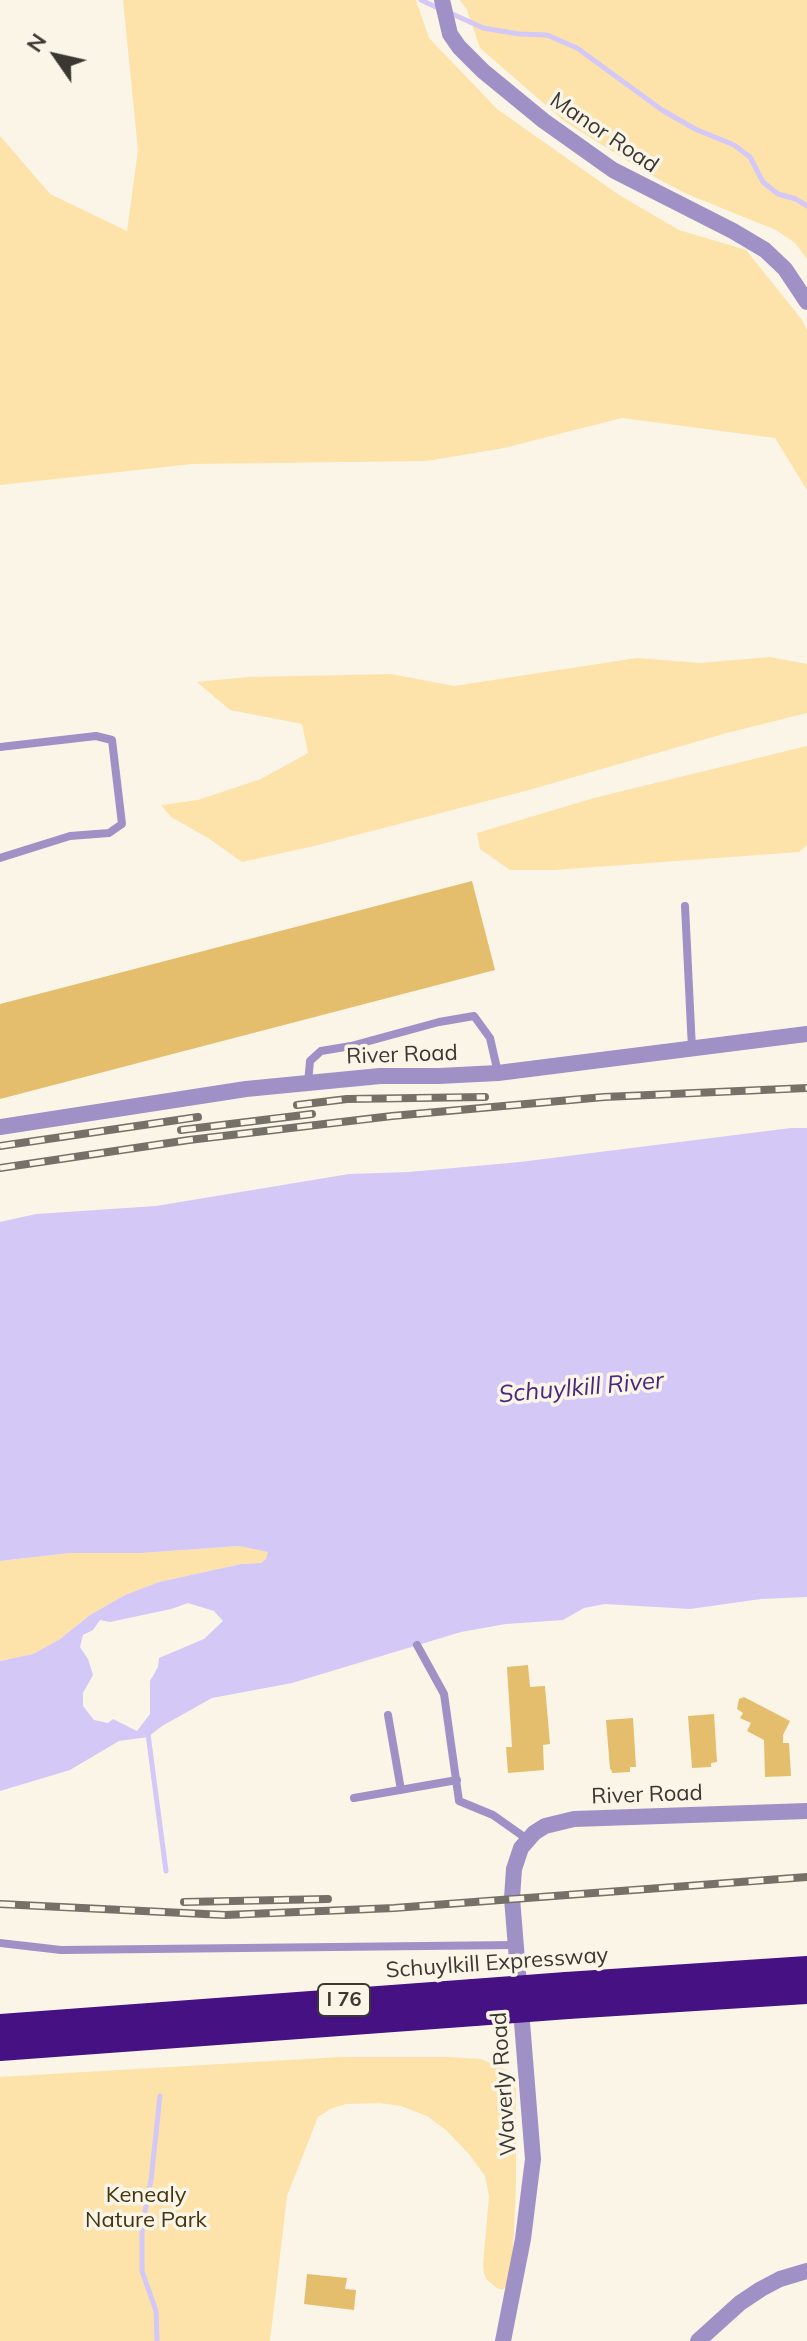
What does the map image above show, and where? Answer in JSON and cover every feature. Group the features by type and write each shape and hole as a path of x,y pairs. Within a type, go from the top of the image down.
{"highway":[{"name":"Schuylkill Expressway","path":"0,2026 53,2022 217,2021 474,2003 807,1968"},
{"name":"Schuylkill Expressway","path":"567,1995 807,1992"},
{"name":"Schuylkill Expressway","path":"0,2049 64,2044 217,2021"}],"street":[{"name":"Manor Road","path":"442,0 450,34 470,59 544,121 622,176 765,250 794,280 807,302"},
{"name":"River Road","path":"0,1127 246,1089 380,1076 498,1073 807,1034"},
{"name":"River Road","path":"527,1839 545,1826 574,1819 807,1811"},
{"name":"Waverly Road","path":"503,2341 523,2239 533,2159 512,1898 514,1869 527,1839"},
{"path":"698,2341 740,2303 761,2289 807,2271"}],"lane":[{"path":"0,747 96,736 112,740 122,824 109,833 70,836 0,858"},
{"path":"685,906 692,1050"},
{"path":"308,1083 310,1061 321,1051 474,1016 490,1038 498,1073"},
{"path":"417,1645 444,1694 459,1801 493,1815 527,1839"},
{"path":"388,1715 401,1790"},
{"path":"354,1798 457,1780"},
{"path":"0,1943 61,1950 515,1945"}],"green space":[{"path":"123,0 416,0 429,38 497,109 619,195 679,230 746,250 802,320 807,330 807,490 775,438 622,418 504,448 427,461 192,464 0,485 0,136 50,194 127,231 138,150"},
{"path":"460,0 807,0 807,259 795,243 776,230 687,194 645,172 564,121 480,48 467,10"},
{"path":"770,657 807,664 807,713 314,846 242,862 171,817 161,805 198,800 261,779 308,753 302,724 230,710 197,682 248,677 391,674 454,686 637,658 700,663"},
{"path":"807,746 807,845 799,852 554,870 510,870 480,849 477,833 594,798"},
{"path":"239,1546 269,1552 261,1563 241,1564 159,1582 125,1595 33,1654 0,1661 0,1561 70,1553 141,1553"},
{"name":"Kenealy Nature Park","path":"340,2057 481,2059 506,2070 516,2089 516,2186 512,2268 506,2287 502,2290 497,2288 484,2274 489,2196 485,2176 469,2154 427,2116 401,2106 346,2104 318,2117 287,2196 270,2341 0,2341 0,2077"}],"water":[{"name":"Schuylkill River","path":"807,1128 807,1597 761,1599 690,1609 605,1604 584,1608 563,1620 506,1624 461,1632 292,1683 212,1698 148,1737 119,1741 70,1770 0,1791 0,1661 33,1654 125,1595 159,1582 241,1564 261,1563 268,1552 239,1546 141,1553 70,1553 0,1561 0,1222 36,1214 156,1206 349,1174 520,1162","holes":["188,1603 214,1611 223,1621 204,1639 159,1658 150,1681 150,1714 137,1731 113,1719 108,1723 94,1720 83,1706 83,1693 93,1675 80,1647 83,1635 93,1630 100,1620 110,1622"]}],"building":[{"path":"472,881 495,970 0,1099 0,1004"},
{"path":"528,1665 530,1687 545,1686 550,1744 543,1745 544,1770 508,1773 506,1747 512,1747 507,1667"},
{"path":"744,1697 790,1721 783,1735 783,1743 789,1743 791,1776 765,1777 764,1740 747,1731 751,1723 740,1718 743,1713 737,1709 739,1699"},
{"path":"714,1714 717,1762 711,1763 711,1767 692,1768 688,1716"},
{"path":"633,1718 636,1767 630,1767 630,1772 612,1773 606,1720"},
{"path":"307,2274 347,2278 345,2289 356,2290 354,2310 304,2304"}],"waterway":[{"path":"421,0 438,8"},
{"path":"448,12 483,28 547,35 577,48 662,110 695,129 734,145 750,157 763,182 778,194 807,206"},
{"path":"148,1734 166,1871"},
{"path":"157,2341 156,2311 142,2271 142,2227 151,2180 160,2096"}],"railway":[{"path":"0,1168 189,1140 392,1116 604,1097 807,1088"},
{"path":"297,1105 347,1099 485,1097"},
{"path":"181,1130 312,1114"},
{"path":"0,1146 198,1117"},
{"path":"0,1904 225,1915 394,1908 807,1877"},
{"path":"184,1902 328,1899"}]}
